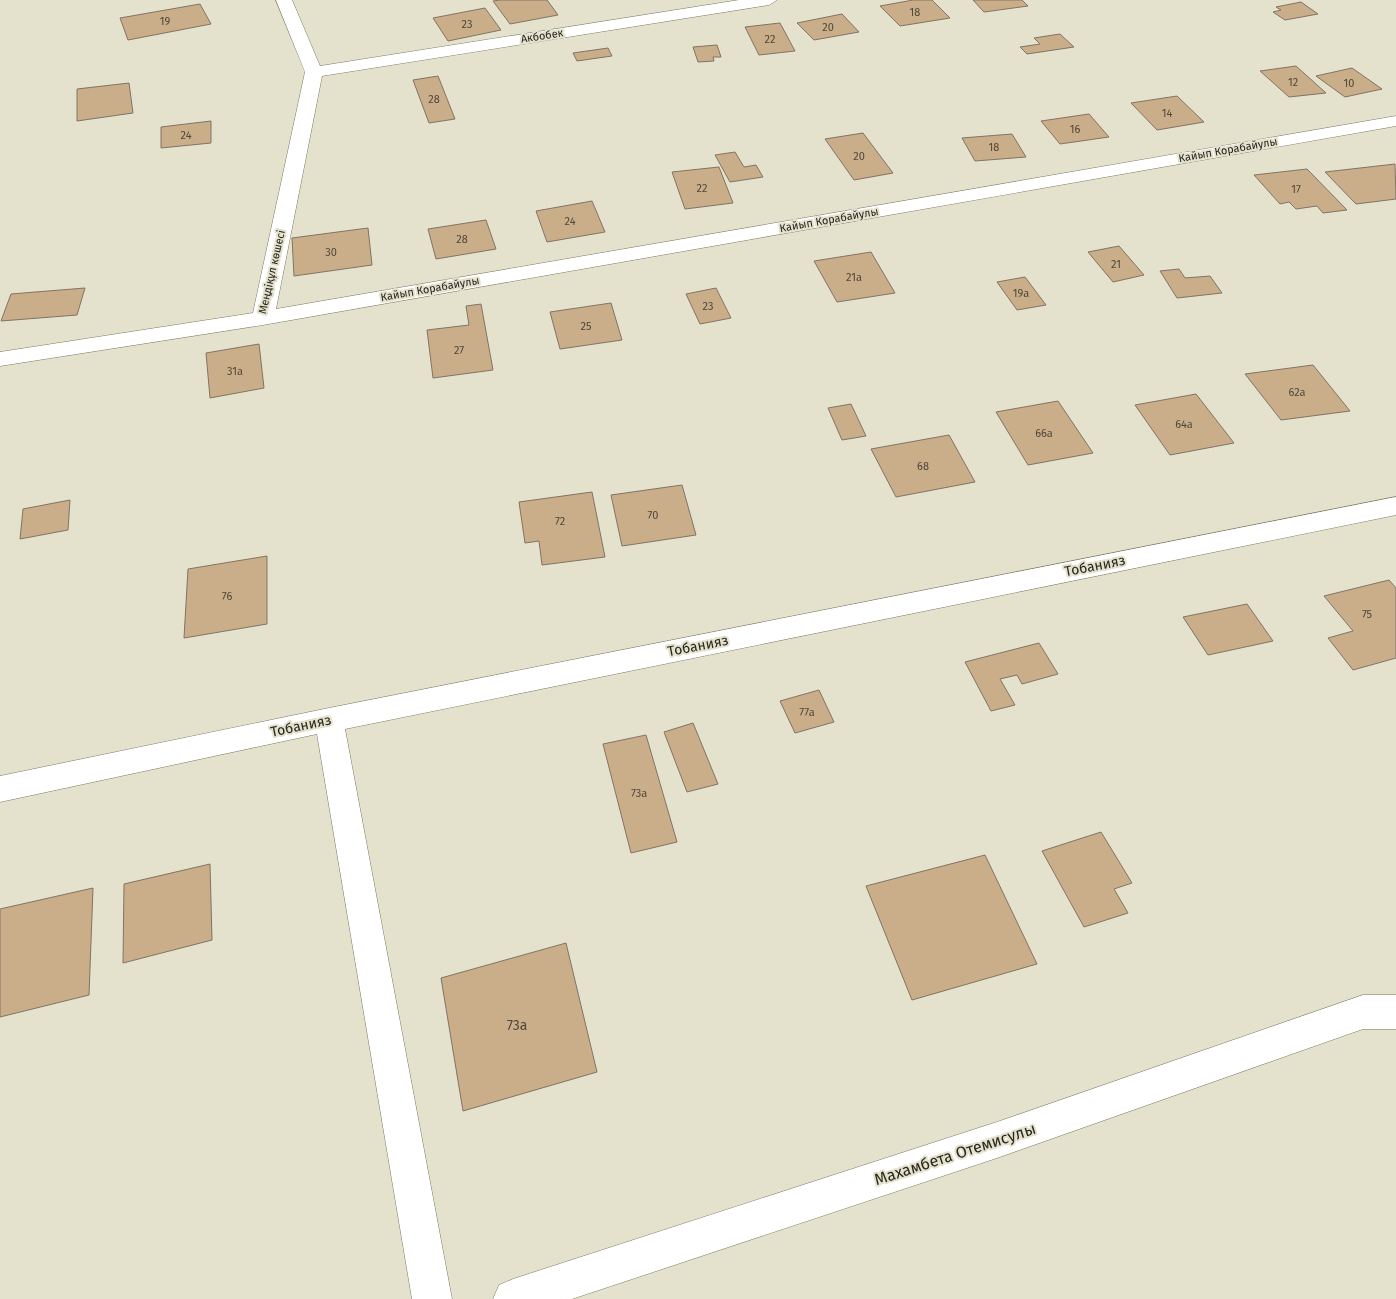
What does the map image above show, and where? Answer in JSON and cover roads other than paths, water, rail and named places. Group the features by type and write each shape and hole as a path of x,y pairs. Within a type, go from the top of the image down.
{"street":[{"path":"284,0 314,72"},
{"name":"Акбобек","path":"314,72 769,0"},
{"name":"Меңдіқұл көшесі","path":"0,358 263,318 314,72"},
{"name":"Кайып Корабайулы","path":"263,318 1396,121"},
{"name":"Тобанияз","path":"0,789 329,720 1396,506"},
{"path":"329,720 432,1299"},
{"name":"Махамбета Отемисулы","path":"513,1299 996,1140 1363,1012 1396,1012"}]}
